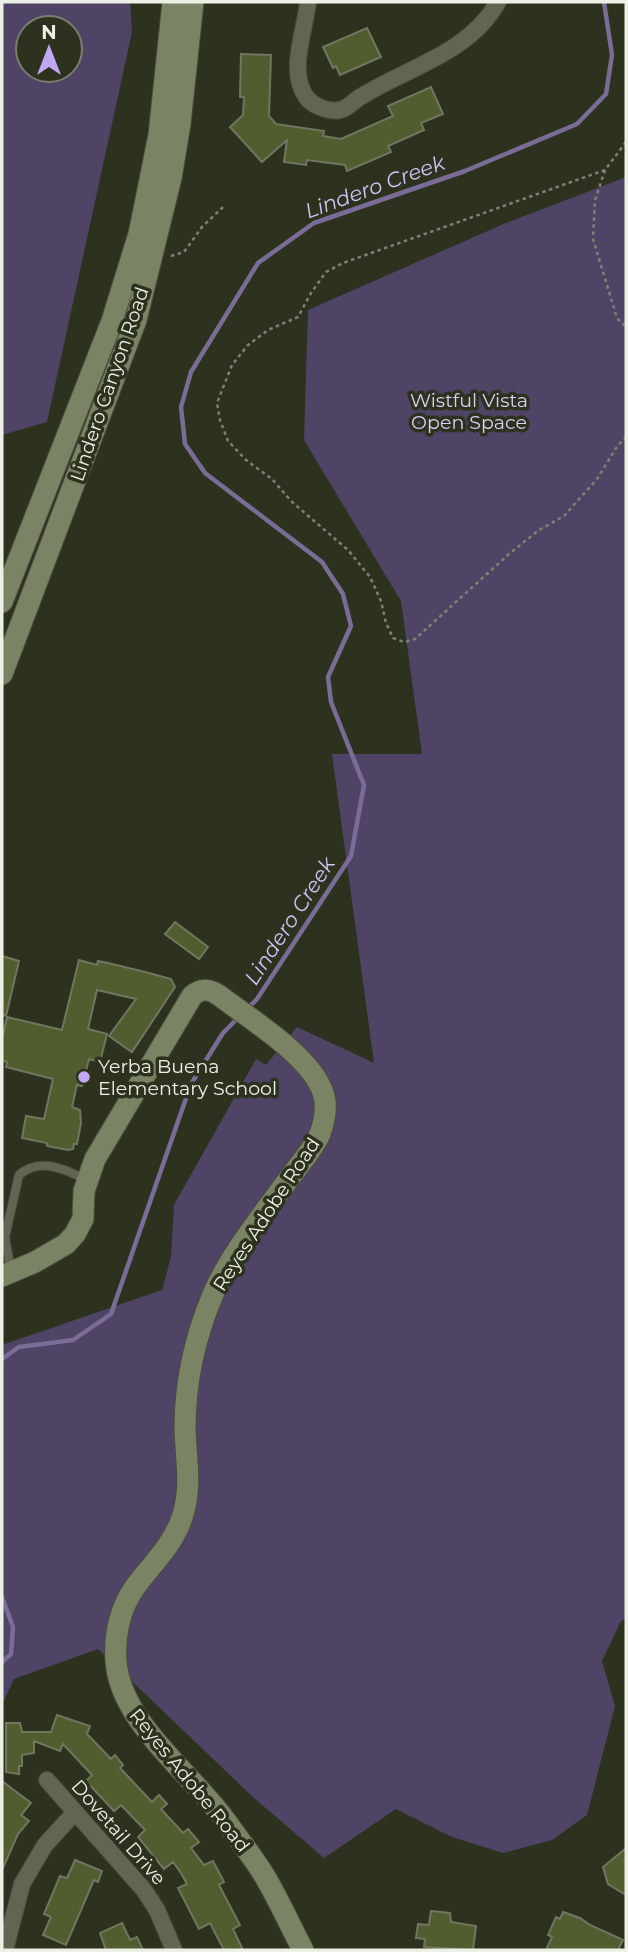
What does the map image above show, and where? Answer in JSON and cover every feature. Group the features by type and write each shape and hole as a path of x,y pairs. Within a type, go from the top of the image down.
{"street":[{"name":"Lindero Canyon Road","path":"2,602 112,321 139,234 159,135 173,2"},
{"name":"Lindero Canyon Road","path":"2,674 136,320 154,254 178,138 193,2"},
{"path":"308,2 297,71 307,98 330,110 341,110 360,96 440,57 477,29 498,2"},
{"name":"Reyes Adobe Road","path":"6,1274 35,1262 65,1244 75,1234 83,1219 86,1180 95,1159 192,996 204,990 213,991 304,1061 319,1081 325,1114 320,1132 240,1247 221,1279 200,1328 187,1394 185,1431 188,1499 172,1541 134,1588 120,1617 116,1637 116,1663 121,1689 134,1714 223,1817 266,1878 303,1950"},
{"name":"Dovetail Drive","path":"47,1780 144,1890 157,1910 174,1950"},
{"path":"5,1950 22,1884 46,1845 75,1812"}],"lane":[{"path":"6,1274 5,1237 19,1175 34,1166 40,1166 68,1170 86,1180"}],"path":[{"path":"626,142 605,170 595,200 593,239 617,318 626,327"},
{"path":"605,170 343,263 326,272 298,317 268,330 248,345 232,365 217,403 228,441 246,460 272,479 292,502 348,550 370,577 393,638 404,642 415,639 529,538 564,516 597,478 626,437"},
{"path":"154,254 174,256 184,252 202,227 223,207"}],"green space":[{"path":"2,2 130,2 132,32 47,422 2,435"},
{"name":"Wistful Vista Open Space","path":"626,177 626,1619 621,1621 602,1661 615,1706 587,1815 552,1840 503,1853 452,1837 396,1809 324,1858 254,1798 98,1649 14,1679 2,1705 2,1345 162,1290 171,1257 174,1205 256,1059 266,1065 297,1027 374,1063 332,754 422,754 401,601 304,440 308,310 506,223"}],"building":[{"path":"367,28 381,57 340,75 336,66 333,68 323,47"},
{"path":"241,54 271,55 269,116 276,124 324,131 323,136 341,139 393,116 388,106 431,87 443,114 421,123 424,130 388,146 391,152 347,171 345,165 307,160 306,165 284,162 287,140 262,162 230,127 243,115 244,97 240,97"},
{"path":"175,922 208,947 199,959 165,934"},
{"path":"2,956 19,961 6,1016 2,1015"},
{"path":"79,960 97,965 98,961 108,963 171,979 175,987 132,1052 109,1036 136,999 97,990 88,1029 107,1034 100,1062 89,1059 82,1086 77,1085 72,1107 80,1110 81,1123 77,1144 68,1150 22,1138 26,1116 44,1119 53,1079 6,1067 7,1062 2,1060 2,1039 7,1017 62,1030"},
{"path":"57,1715 90,1726 87,1734 111,1759 115,1755 123,1765 120,1768 152,1802 159,1795 167,1804 161,1809 183,1833 188,1829 199,1842 191,1848 204,1865 213,1861 224,1882 219,1885 240,1925 233,1929 243,1950 224,1950 210,1923 199,1929 178,1888 187,1884 173,1862 164,1869 138,1837 145,1830 121,1805 114,1811 86,1781 92,1775 63,1744 60,1751 34,1741 34,1753 22,1755 19,1774 6,1772 6,1723 20,1723 22,1732 51,1732"},
{"path":"2,1781 31,1803 21,1815 29,1821 18,1834 2,1870"},
{"path":"626,1848 626,1895 608,1884 603,1867"},
{"path":"75,1860 102,1871 98,1882 93,1882 66,1945 43,1935 51,1917 44,1914 60,1876 67,1878"},
{"path":"431,1911 450,1913 451,1922 476,1926 473,1950 424,1947 425,1939 416,1938 418,1924 429,1925"},
{"path":"563,1912 623,1940 618,1950 546,1950 552,1937 548,1935 556,1917 560,1919"},
{"path":"122,1923 130,1940 137,1937 143,1950 106,1950 100,1933"}],"waterway":[{"name":"Lindero Creek","path":"247,1009 257,999 351,856 364,785 331,702 328,677 351,626 343,594 322,562 205,473 185,444 181,407 191,372 258,263 314,223 465,171 577,124 606,94 612,55 604,2"},
{"name":"Lindero Creek","path":"2,1359 19,1347 73,1340 111,1314 191,1084 223,1033 239,1017"},
{"name":"Lindero Creek","path":"2,1597 13,1627 11,1654 2,1662"}],"place":[{"name":"Yerba Buena Elementary School","path":"84,1077"}]}
